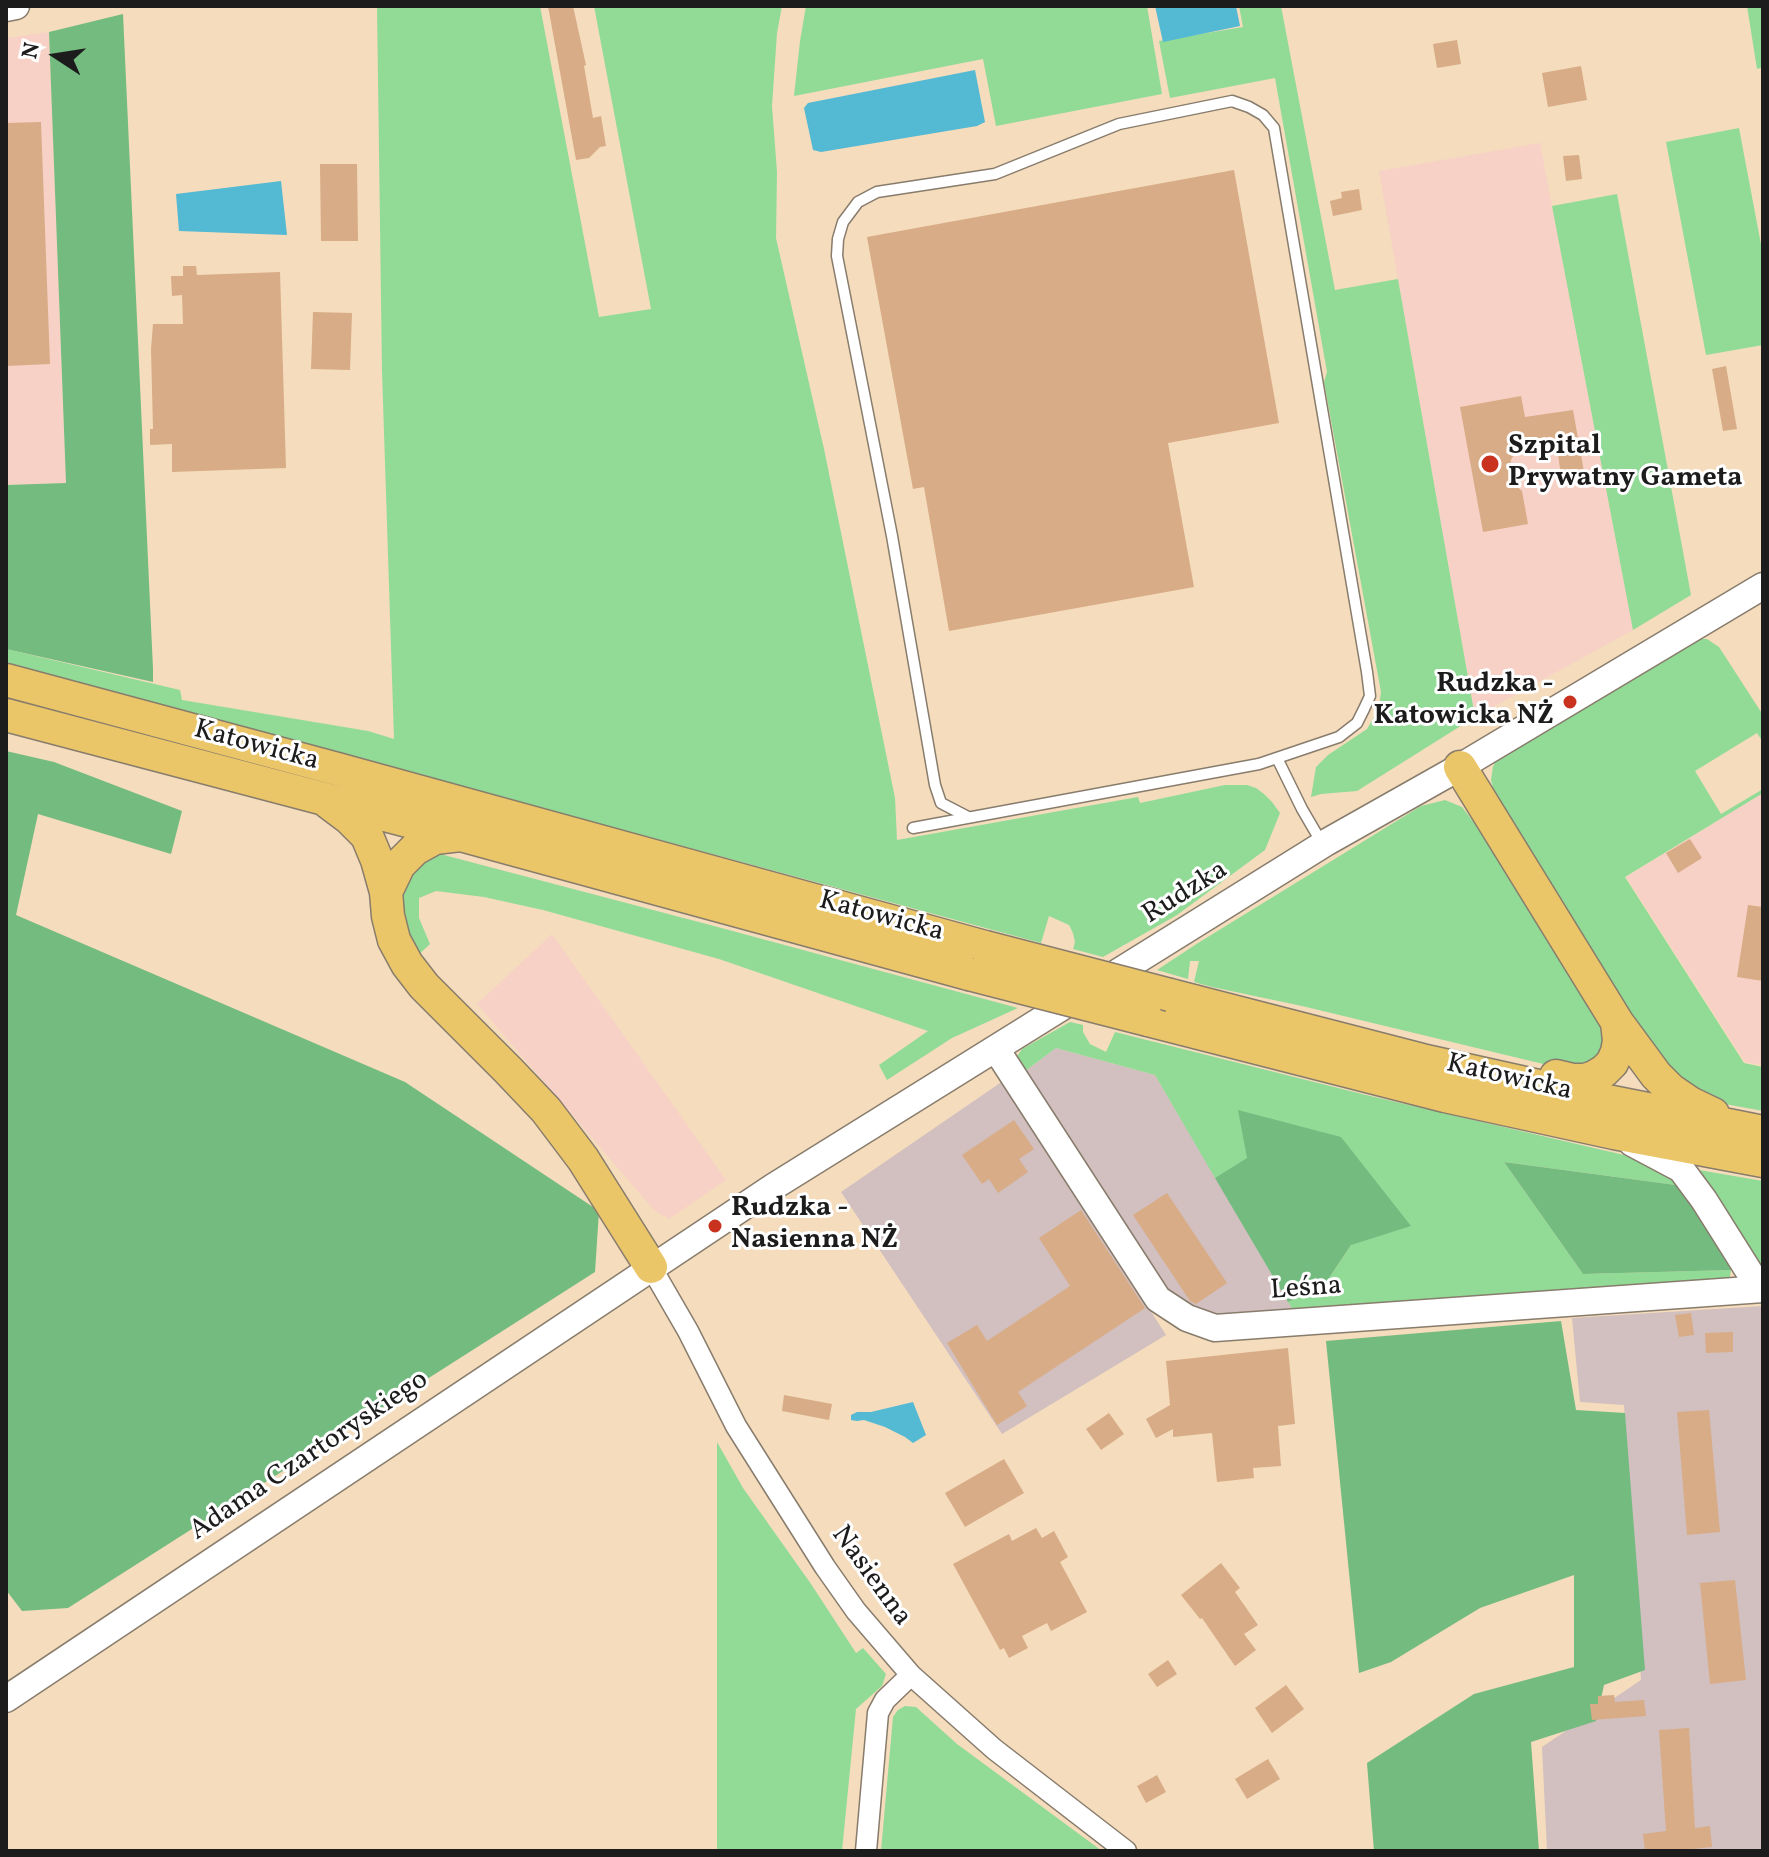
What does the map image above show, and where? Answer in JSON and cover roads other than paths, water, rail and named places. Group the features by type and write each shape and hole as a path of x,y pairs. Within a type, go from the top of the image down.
{"main road":[{"name":"Katowicka","path":"6,680 307,760 977,960 1148,1020 1445,1096 1614,1133 1763,1161"},
{"name":"Katowicka","path":"6,715 461,835 977,960 1170,995 1422,1060 1756,1130"},
{"path":"1460,767 1617,1022 1656,1075 1690,1103 1756,1130"},
{"path":"320,797 367,836 386,892 394,940 407,964 424,986 546,1110 583,1159 651,1267"},
{"path":"386,892 399,865 415,849 435,838 461,835"},
{"path":"1241,1013 1348,1029 1573,1080 1594,1077 1612,1063 1619,1041 1617,1022"}],"street":[{"path":"6,8 16,6"},
{"name":"Rudzka","path":"651,1267 773,1187 1323,845 1763,586"},
{"name":"Leśna","path":"996,1049 1158,1299 1187,1318 1215,1328 1762,1289"},
{"path":"1614,1133 1681,1169 1762,1289"},
{"name":"Nasienna","path":"651,1267 688,1331 736,1426 856,1611 911,1675 994,1749 1126,1851"},
{"name":"Adama Czartoryskiego","path":"6,1699 651,1267"},
{"path":"866,1851 878,1713 885,1700 911,1675"}],"lane":[{"path":"913,828 1259,764 1339,737 1357,723 1370,696 1274,128 1263,115 1249,107 1232,101 1119,124 995,174 877,192 858,202 843,222 837,256 892,536 935,785 941,803 968,817"},
{"path":"1277,758 1323,845"}],"water":[{"path":"1155,6 1236,6 1240,26 1163,42"},
{"path":"975,70 985,122 977,126 821,152 813,150 804,108 808,103"},
{"path":"281,181 287,235 179,231 176,194"},
{"path":"913,1402 926,1435 913,1443 885,1427 864,1420 851,1420 851,1415 857,1412 871,1412"}],"place":[{"name":"Szpital Prywatny Gameta","path":"1490,464"},
{"name":"Rudzka - Katowicka NŻ","path":"1570,702"},
{"name":"Rudzka - Nasienna NŻ","path":"715,1226"}]}
